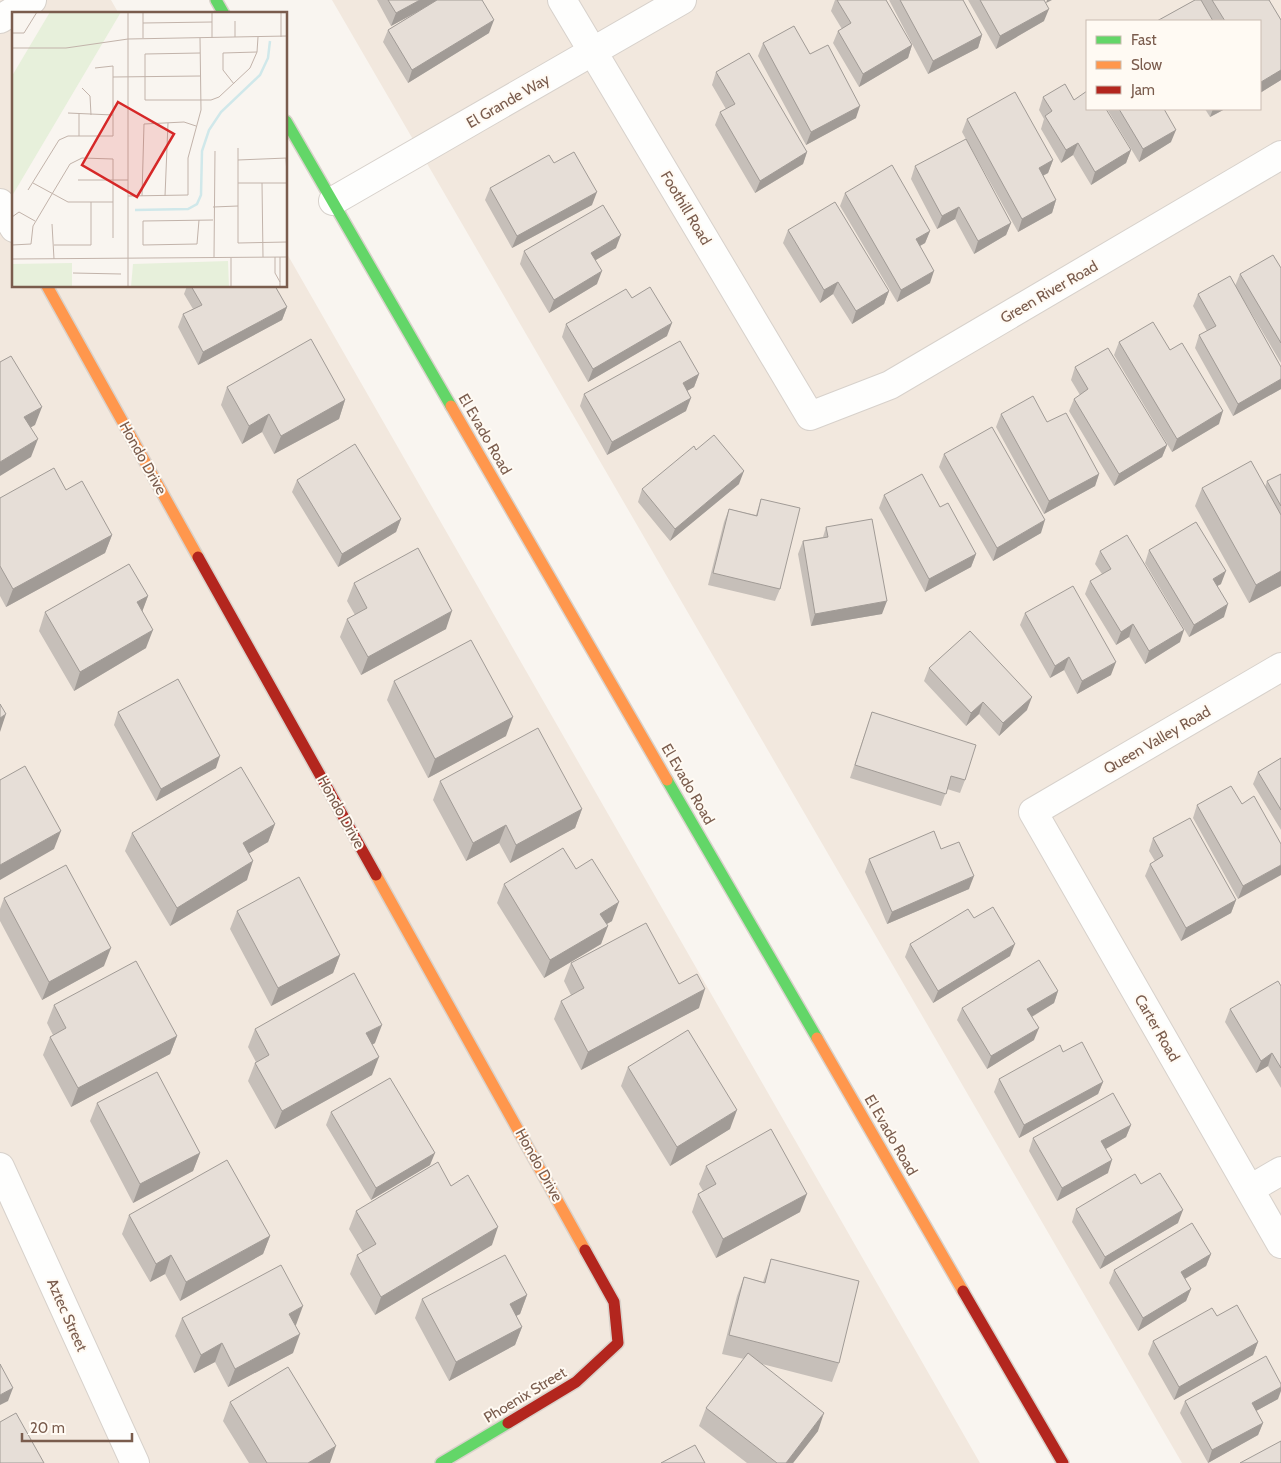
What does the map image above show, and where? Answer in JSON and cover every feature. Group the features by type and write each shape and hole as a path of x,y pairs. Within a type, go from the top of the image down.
{"main road":[{"path":"216,0 223,12"},
{"name":"El Evado Road","path":"288,124 1063,1463"},
{"name":"Hondo Drive","path":"48,288 597,1268 614,1302 618,1343"},
{"name":"Phoenix Street","path":"441,1463 576,1382 618,1343"}],"street":[{"path":"0,19 32,0"},
{"name":"Foothill Road","path":"562,0 810,416"},
{"name":"El Grande Way","path":"333,201 682,0"},
{"name":"Green River Road","path":"810,416 890,385 1281,155"},
{"path":"0,203 12,224"},
{"name":"Queen Valley Road","path":"1033,812 1281,667"},
{"name":"Carter Road","path":"1033,812 1281,1244"},
{"name":"Aztec Street","path":"0,1167 135,1463"},
{"path":"1250,1189 1281,1170"}],"shaded area":[{"path":"0,0 111,0 118,12 12,12 12,288 288,288 288,255 980,1463 0,1463"},
{"path":"332,0 1281,0 1281,1463 1182,1463"}],"building":[{"path":"388,0 420,0 396,13"},
{"path":"437,0 482,0 494,20 412,70 388,30"},
{"path":"837,0 886,0 912,45 863,74 838,31 851,23"},
{"path":"900,0 963,0 982,35 933,61"},
{"path":"980,0 1044,0 1049,9 1000,36"},
{"path":"1195,0 1201,0 1212,20 1159,20"},
{"path":"1212,0 1269,0 1281,20 1281,70 1261,82 1261,20 1224,20"},
{"path":"794,26 810,54 828,45 860,106 811,132 763,43"},
{"path":"749,53 807,152 760,181 720,112 735,104 716,72"},
{"path":"1065,84 1074,100 1086,92 1086,110 1107,110 1131,150 1095,172 1078,143 1066,150 1045,116 1052,111 1043,97"},
{"path":"1015,92 1053,160 1039,168 1056,200 1022,219 967,119"},
{"path":"1120,110 1165,110 1176,130 1143,149"},
{"path":"966,139 1011,223 978,241 959,207 942,216 915,166"},
{"path":"574,152 597,192 517,236 490,188 549,155 554,163"},
{"path":"892,165 930,231 916,239 934,271 901,290 845,193"},
{"path":"835,202 889,291 856,311 838,282 824,290 788,230"},
{"path":"603,205 621,235 591,253 602,271 554,300 524,251"},
{"path":"1273,255 1281,268 1281,343 1240,274"},
{"path":"1230,276 1281,367 1281,379 1238,404 1199,335 1216,326 1198,294"},
{"path":"650,287 672,323 593,369 566,324 626,289 632,298"},
{"path":"192,288 276,288 287,307 203,352 183,314 202,305"},
{"path":"1153,322 1170,350 1182,343 1223,411 1177,439 1119,342"},
{"path":"311,339 345,400 281,436 269,414 249,426 227,387"},
{"path":"680,341 699,374 683,383 691,398 612,442 584,394"},
{"path":"1108,348 1167,445 1119,474 1074,399 1088,389 1075,367"},
{"path":"11,356 42,407 24,417 38,439 0,462 0,362"},
{"path":"1033,396 1047,422 1066,413 1099,474 1049,501 1001,414"},
{"path":"992,427 1045,520 997,548 944,454"},
{"path":"714,435 744,471 675,529 642,489 694,446 696,450"},
{"path":"355,444 401,519 342,554 297,480"},
{"path":"1251,461 1281,515 1281,571 1256,585 1202,488"},
{"path":"54,468 66,490 82,481 112,535 13,589 0,566 0,498"},
{"path":"922,474 940,507 948,503 976,554 929,579 884,495"},
{"path":"1281,474 1281,506 1267,481"},
{"path":"761,499 800,508 780,589 713,573 729,509 757,516"},
{"path":"872,519 887,601 815,614 803,541 828,537 826,527"},
{"path":"1196,522 1226,571 1213,579 1228,604 1194,625 1149,550"},
{"path":"1127,535 1184,630 1149,651 1133,624 1121,632 1090,581 1111,569 1100,551"},
{"path":"418,548 452,611 368,657 347,619 367,608 354,583"},
{"path":"129,564 148,596 137,602 153,630 80,672 45,612"},
{"path":"1073,586 1116,662 1082,681 1069,657 1055,666 1025,613"},
{"path":"970,631 1032,697 1003,723 983,702 971,713 929,668"},
{"path":"471,640 513,717 435,759 394,681"},
{"path":"178,679 220,756 161,789 118,712"},
{"path":"0,704 6,714 0,718"},
{"path":"872,712 976,745 965,780 951,776 946,794 855,765"},
{"path":"538,728 582,809 516,845 506,825 473,843 440,781"},
{"path":"1281,758 1281,810 1258,772"},
{"path":"25,766 61,831 0,865 0,780"},
{"path":"241,767 275,824 243,843 253,861 177,908 132,833"},
{"path":"1231,786 1242,804 1254,796 1281,844 1281,865 1243,886 1197,805"},
{"path":"1190,818 1236,900 1186,928 1150,864 1163,856 1153,838"},
{"path":"934,831 941,849 959,842 974,876 892,912 869,859"},
{"path":"563,848 576,869 592,859 619,902 600,914 608,926 550,960 504,884"},
{"path":"66,865 111,948 49,982 4,898"},
{"path":"299,877 340,955 278,988 237,911"},
{"path":"993,907 1015,944 938,991 910,944 968,909 974,918"},
{"path":"646,923 679,984 697,974 705,989 588,1052 561,1001 584,988 571,963"},
{"path":"1039,960 1058,991 1027,1009 1039,1028 991,1056 962,1008"},
{"path":"136,961 177,1036 78,1088 50,1037 66,1028 54,1005"},
{"path":"354,973 382,1025 366,1033 379,1057 282,1111 255,1063 269,1055 255,1029"},
{"path":"1278,981 1281,986 1281,1068 1272,1053 1261,1061 1230,1009"},
{"path":"688,1030 737,1110 677,1147 628,1067"},
{"path":"1082,1042 1103,1082 1024,1125 999,1079 1060,1045 1063,1052"},
{"path":"157,1072 200,1153 140,1184 97,1103"},
{"path":"390,1078 435,1153 376,1188 331,1112"},
{"path":"1113,1093 1131,1125 1101,1141 1112,1160 1062,1188 1033,1138"},
{"path":"771,1129 807,1194 723,1239 698,1194 716,1184 706,1166"},
{"path":"227,1160 270,1236 186,1282 171,1255 156,1264 129,1215"},
{"path":"438,1162 451,1186 468,1175 498,1227 381,1297 357,1255 376,1244 356,1211"},
{"path":"1160,1173 1183,1210 1105,1257 1076,1209 1135,1174 1141,1184"},
{"path":"1192,1223 1211,1254 1181,1272 1191,1289 1143,1318 1114,1270"},
{"path":"505,1255 527,1295 510,1304 522,1327 456,1362 422,1299"},
{"path":"771,1259 859,1281 839,1363 729,1335 744,1277 765,1283"},
{"path":"281,1265 303,1306 289,1314 300,1334 235,1369 222,1343 201,1355 182,1318"},
{"path":"1237,1305 1258,1342 1179,1387 1153,1341 1212,1308 1217,1316"},
{"path":"748,1353 824,1413 786,1463 777,1463 706,1408"},
{"path":"1266,1356 1281,1387 1252,1403 1263,1423 1212,1450 1185,1401"},
{"path":"0,1364 13,1388 0,1395"},
{"path":"288,1367 336,1446 308,1463 267,1463 230,1402"},
{"path":"16,1413 44,1463 0,1463 0,1422"},
{"path":"1281,1441 1281,1463 1240,1463"},
{"path":"695,1445 705,1463 661,1463"}],"traffic: fast":[{"path":"216,0 223,12"},
{"path":"288,124 451,406"},
{"path":"667,780 817,1038"},
{"path":"441,1463 508,1423"}],"traffic: slow":[{"path":"48,288 198,557"},
{"path":"451,406 667,780"},
{"path":"376,875 585,1250"},
{"path":"817,1038 963,1291"}],"traffic: jam":[{"path":"198,557 376,875"},
{"path":"508,1423 576,1382 618,1343 614,1302 585,1250"},
{"path":"963,1291 1063,1463"}]}
